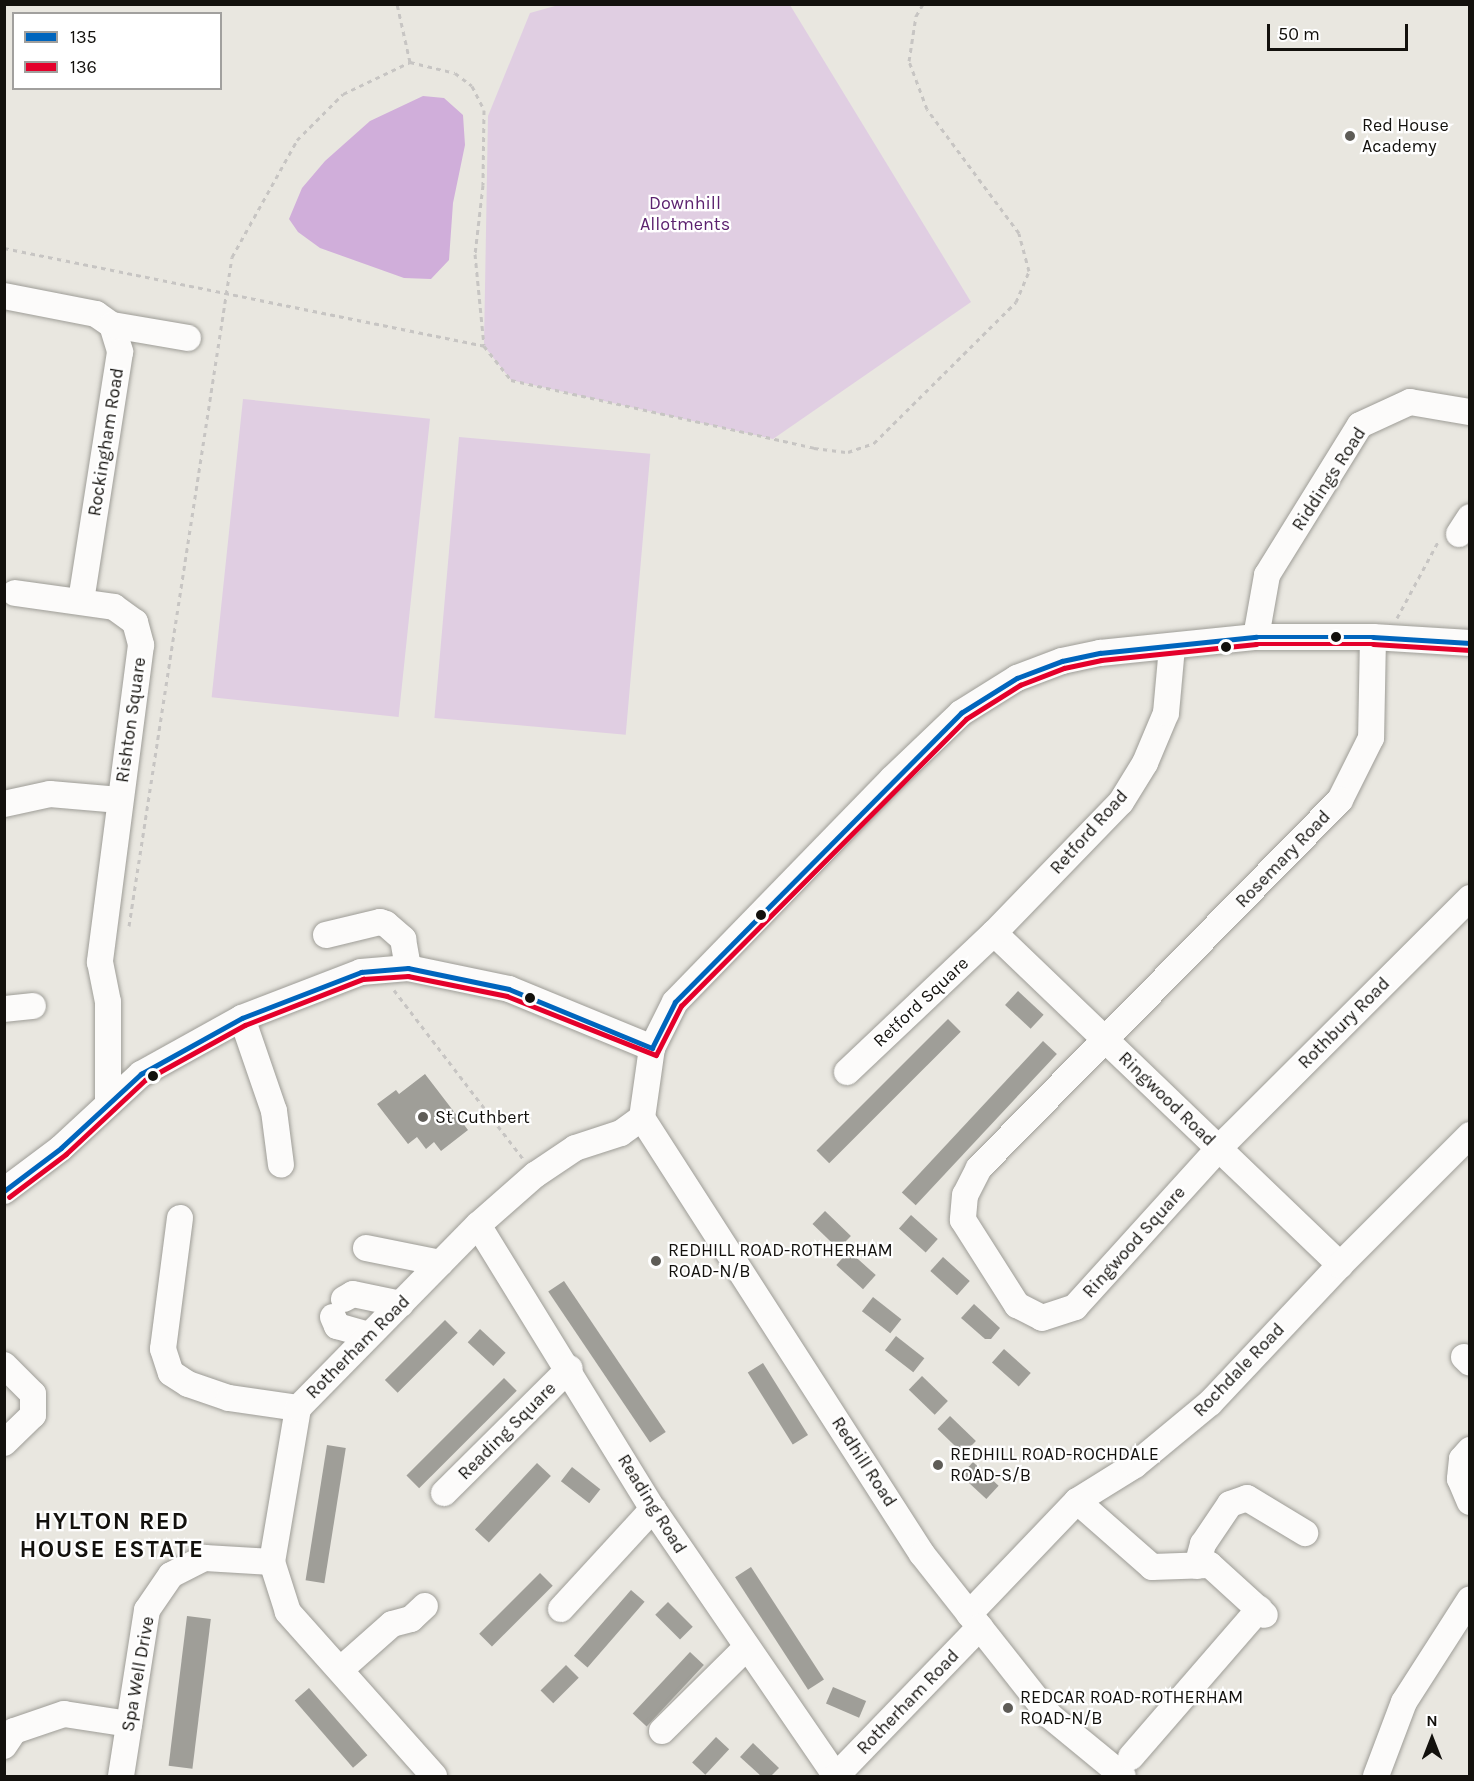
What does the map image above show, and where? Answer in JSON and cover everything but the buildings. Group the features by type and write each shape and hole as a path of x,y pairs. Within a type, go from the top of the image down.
{"street":[{"path":"4,296 96,314 112,325 188,338"},
{"name":"Rockingham Road","path":"81,601 120,352 112,325"},
{"name":"Riddings Road","path":"1256,637 1267,575 1360,425 1410,402 1470,412"},
{"name":"Rishton Square","path":"15,593 114,607 135,622 141,645 100,962 108,1002 108,1102"},
{"path":"642,1118 652,1048 675,1002 892,778 961,713 1017,678 1062,661 1256,637 1380,637 1470,643"},
{"name":"Rosemary Road","path":"1105,1040 1340,800 1371,738 1380,637"},
{"name":"Retford Road","path":"994,933 1121,802 1145,763 1166,713 1172,647"},
{"name":"Rishton Square","path":"4,804 50,794 120,800"},
{"name":"Rothbury Road","path":"1219,1148 1470,898"},
{"path":"326,935 380,922 386,924 403,939 408,968"},
{"name":"Ringwood Road","path":"994,933 1340,1265"},
{"name":"Retford Square","path":"847,1072 994,933"},
{"path":"9,1178 61,1148 108,1102 141,1074 242,1018 362,972 408,968 509,989 652,1048"},
{"path":"4,1009 33,1006"},
{"path":"242,1018 274,1111 282,1165"},
{"name":"Ringwood Square","path":"1105,1040 979,1168 965,1195 963,1220 1017,1305 1042,1318 1075,1307 1219,1148"},
{"name":"Rotherham Road","path":"434,1776 288,1612 272,1562 298,1408 478,1226 535,1175 574,1148 621,1133 642,1118"},
{"name":"Redhill Road","path":"642,1118 922,1554 1050,1716 1127,1767"},
{"name":"Rochdale Road","path":"974,1620 1077,1501 1135,1465 1210,1403 1340,1265 1470,1135"},
{"path":"180,1218 163,1349 171,1372 188,1384 229,1398 298,1408"},
{"name":"Reading Road","path":"478,1226 570,1368 652,1509 836,1776"},
{"path":"366,1248 441,1263"},
{"path":"369,1335 337,1326 345,1300 405,1300"},
{"path":"4,1365 33,1394 33,1415 4,1443"},
{"name":"Reading Square","path":"444,1493 570,1368"},
{"path":"1470,1450 1462,1459 1460,1479 1470,1502"},
{"path":"1197,1566 1203,1544 1230,1504 1247,1498 1305,1533"},
{"path":"1077,1501 1152,1567 1210,1565 1262,1612 1127,1767"},
{"path":"561,1609 652,1509"},
{"name":"Spa Well Drive","path":"121,1776 147,1610 171,1575 206,1558 272,1562"},
{"path":"1376,1776 1404,1702 1470,1599"},
{"path":"340,1670 392,1624 411,1619 424,1606"},
{"name":"Rotherham Road","path":"836,1776 974,1620"},
{"path":"662,1731 746,1648"},
{"path":"4,1746 14,1731 64,1714 129,1724"}],"path":[{"path":"398,4 410,62"},
{"path":"128,934 232,257 297,140 343,94 410,62 456,73 472,86 484,110 483,185 475,254 484,345 511,380 814,448 848,452 874,443 1016,302 1029,272 1019,233 927,110 909,61 916,16 923,4"},
{"path":"4,248 225,295 484,345"},
{"path":"1380,637 1446,526 1464,525"},
{"path":"379,970 535,1175"}],"green space":[{"name":"Downhill Allotments","path":"562,4 790,5 971,302 773,439 511,380 484,346 488,116 530,13"},
{"path":"243,399 430,419 399,717 212,697"},
{"path":"459,437 650,454 626,735 434,718"}],"shaded area":[{"path":"423,96 444,98 463,115 465,145 453,203 449,260 431,279 404,278 320,248 298,232 289,219 302,188 325,161 370,121"}],"transit line":[{"name":"135","path":"4,1191 61,1148 141,1074 242,1018 361,972 408,968 509,989 652,1048 675,1002 961,713 1017,678 1062,661 1100,653 1256,637 1373,637 1470,643"},
{"name":"136","path":"9,1197 66,1154 145,1080 245,1025 363,979 408,976 507,996 656,1055 681,1006 966,719 1020,685 1064,668 1101,660 1256,644 1373,644 1470,650"}],"place":[{"name":"Red House Academy","path":"1350,136"},
{"name":"St Cuthbert","path":"423,1117"},
{"name":"REDHILL ROAD-ROTHERHAM ROAD-N/B","path":"656,1261"},
{"name":"REDHILL ROAD-ROCHDALE ROAD-S/B","path":"938,1465"},
{"name":"REDCAR ROAD-ROTHERHAM ROAD-N/B","path":"1008,1708"}],"district":[{"name":"HYLTON RED HOUSE ESTATE","path":"112,1536"}]}
